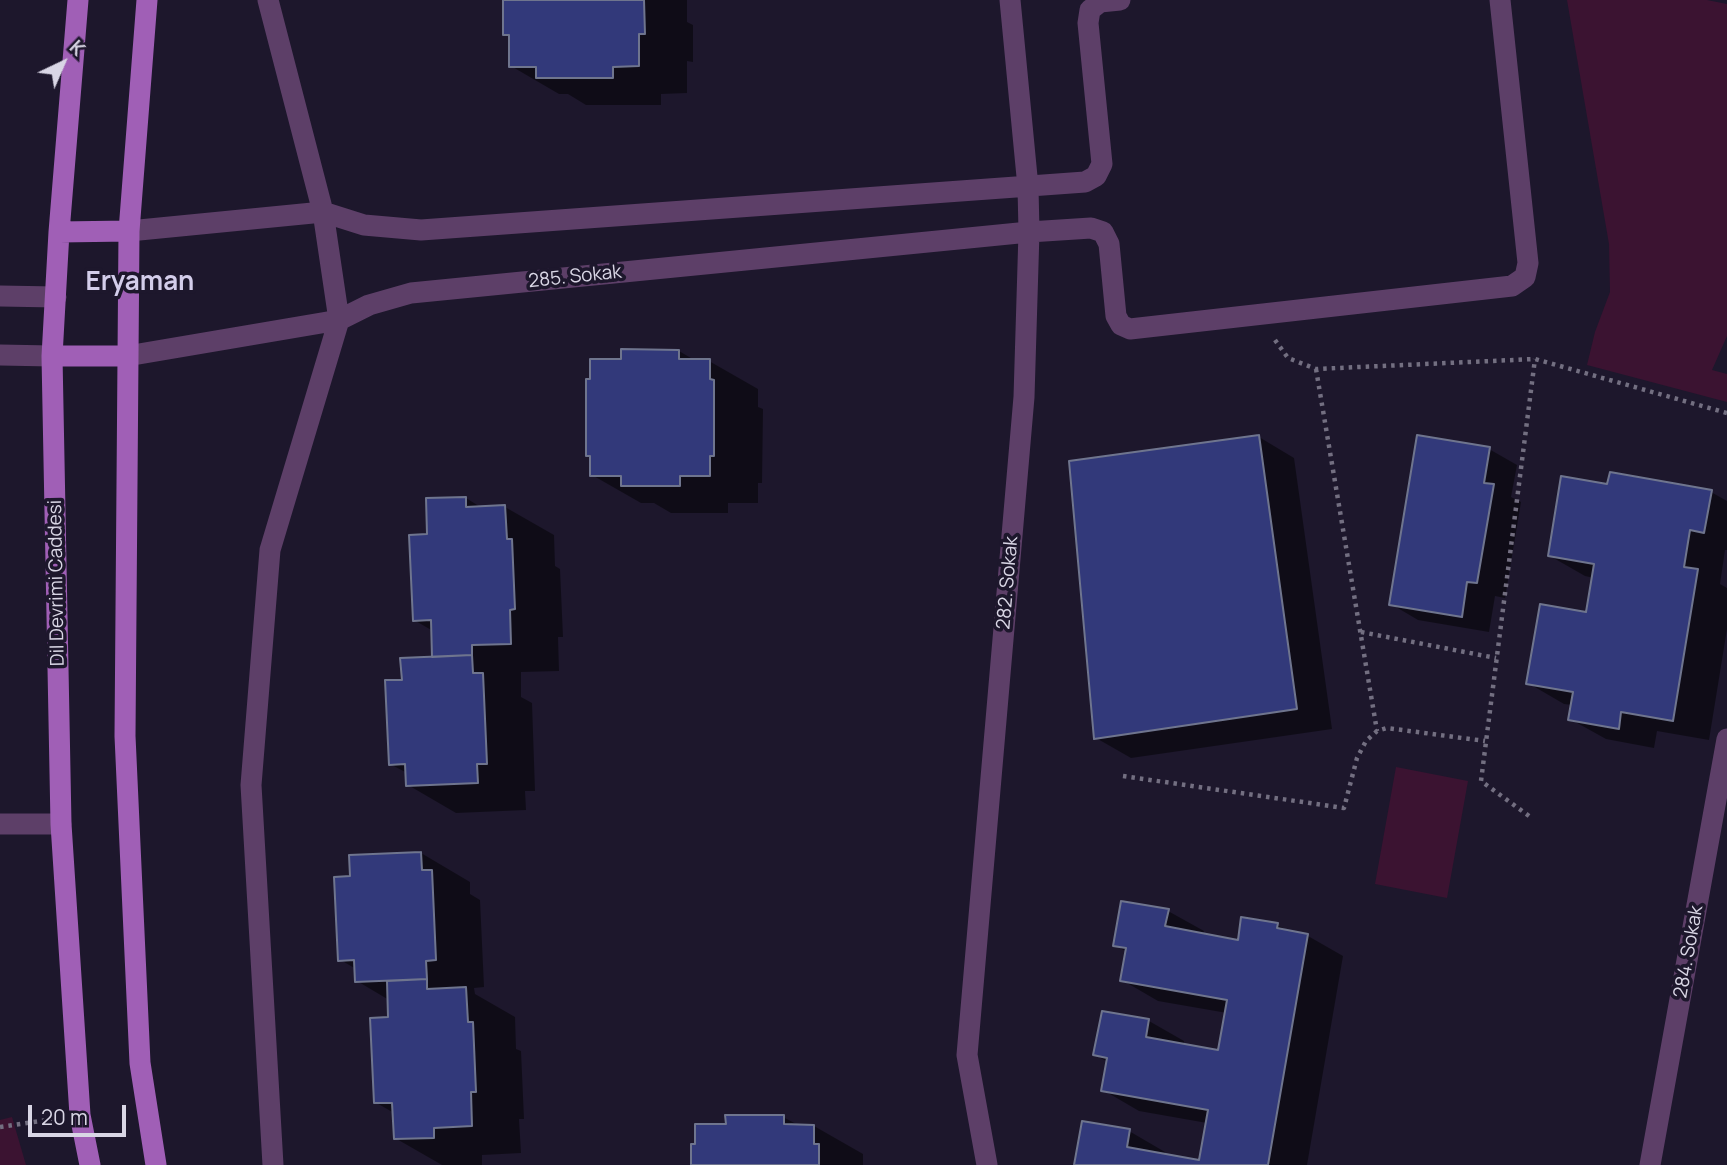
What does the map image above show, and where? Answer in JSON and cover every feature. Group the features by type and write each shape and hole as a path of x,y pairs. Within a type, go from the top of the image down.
{"main road":[{"name":"Dil Devrimi Caddesi","path":"78,0 52,356 61,824 79,1115 90,1165"},
{"path":"147,0 129,231 125,736 140,1063 156,1165"},
{"path":"59,232 129,231"},
{"path":"52,356 127,356"}],"street":[{"path":"268,0 323,212 339,320 270,550 253,757 251,785 273,1165"},
{"name":"282. Sokak","path":"987,1165 967,1055 1024,397 1029,232 1028,187 1010,0"},
{"path":"129,231 323,212 364,225 421,230 1085,182 1096,176 1102,164 1088,23 1090,10 1100,2 1120,0"},
{"path":"1262,314 1512,286 1525,277 1528,263 1500,0"},
{"name":"285. Sokak","path":"127,356 339,320 369,306 411,293 1091,228 1102,232 1109,244 1116,316 1121,325 1130,329 1262,314"},
{"path":"0,296 56,297"},
{"path":"0,355 52,356"},
{"name":"284. Sokak","path":"1650,1165 1727,739"},
{"path":"0,824 61,824"}],"path":[{"path":"1262,314 1288,358 1316,369 1535,359 1727,413"},
{"path":"1529,816 1481,781 1535,359"},
{"path":"1316,369 1377,731"},
{"path":"1361,632 1496,658"},
{"path":"1123,776 1344,808 1357,758 1366,741 1377,731 1387,729 1485,741"},
{"path":"0,1128 79,1115"}],"shaded area":[{"path":"1567,0 1707,0 1727,4 1727,336 1712,370 1727,374 1727,402 1587,365 1595,332 1610,292 1609,244"},
{"path":"1396,767 1468,781 1447,898 1375,884"},
{"path":"12,1117 26,1165 0,1165 0,1120"}],"building":[{"path":"503,0 644,0 645,34 639,34 639,66 613,67 613,78 536,78 536,67 509,67 509,35 503,35"},
{"path":"621,349 679,350 679,359 710,359 710,379 714,380 714,456 710,456 710,476 680,476 680,486 621,486 621,476 590,476 590,456 586,456 586,379 590,379 590,359 621,359"},
{"path":"1259,435 1297,709 1094,739 1069,461"},
{"path":"1417,435 1490,447 1484,483 1494,484 1477,583 1467,582 1462,617 1389,605"},
{"path":"1610,472 1712,490 1704,533 1690,530 1684,567 1698,569 1673,721 1621,712 1619,729 1568,720 1573,692 1526,684 1540,604 1586,612 1594,564 1548,556 1561,476 1607,484"},
{"path":"466,497 466,507 505,505 507,539 512,539 515,609 510,610 511,644 472,645 472,655 432,657 431,620 413,621 409,535 427,534 426,498"},
{"path":"472,655 473,673 483,673 487,764 477,764 478,783 406,786 405,764 389,765 385,680 402,680 400,658"},
{"path":"421,852 422,870 432,870 436,960 426,961 427,979 355,982 354,960 338,961 334,877 350,876 349,855"},
{"path":"1121,901 1169,909 1165,926 1238,940 1241,917 1278,923 1277,928 1308,934 1268,1165 1074,1165 1082,1121 1130,1129 1127,1147 1199,1160 1208,1110 1101,1091 1107,1058 1093,1055 1102,1011 1149,1019 1146,1037 1218,1050 1227,1000 1120,981 1126,948 1113,946"},
{"path":"427,979 427,989 466,987 468,1022 473,1022 476,1092 471,1092 472,1126 434,1128 434,1138 394,1139 392,1103 374,1103 370,1018 388,1017 387,981"},
{"path":"725,1115 784,1115 784,1124 814,1125 814,1144 819,1144 819,1165 691,1165 695,1124 726,1124"}],"district":[{"name":"Eryaman","path":"140,283"}]}
